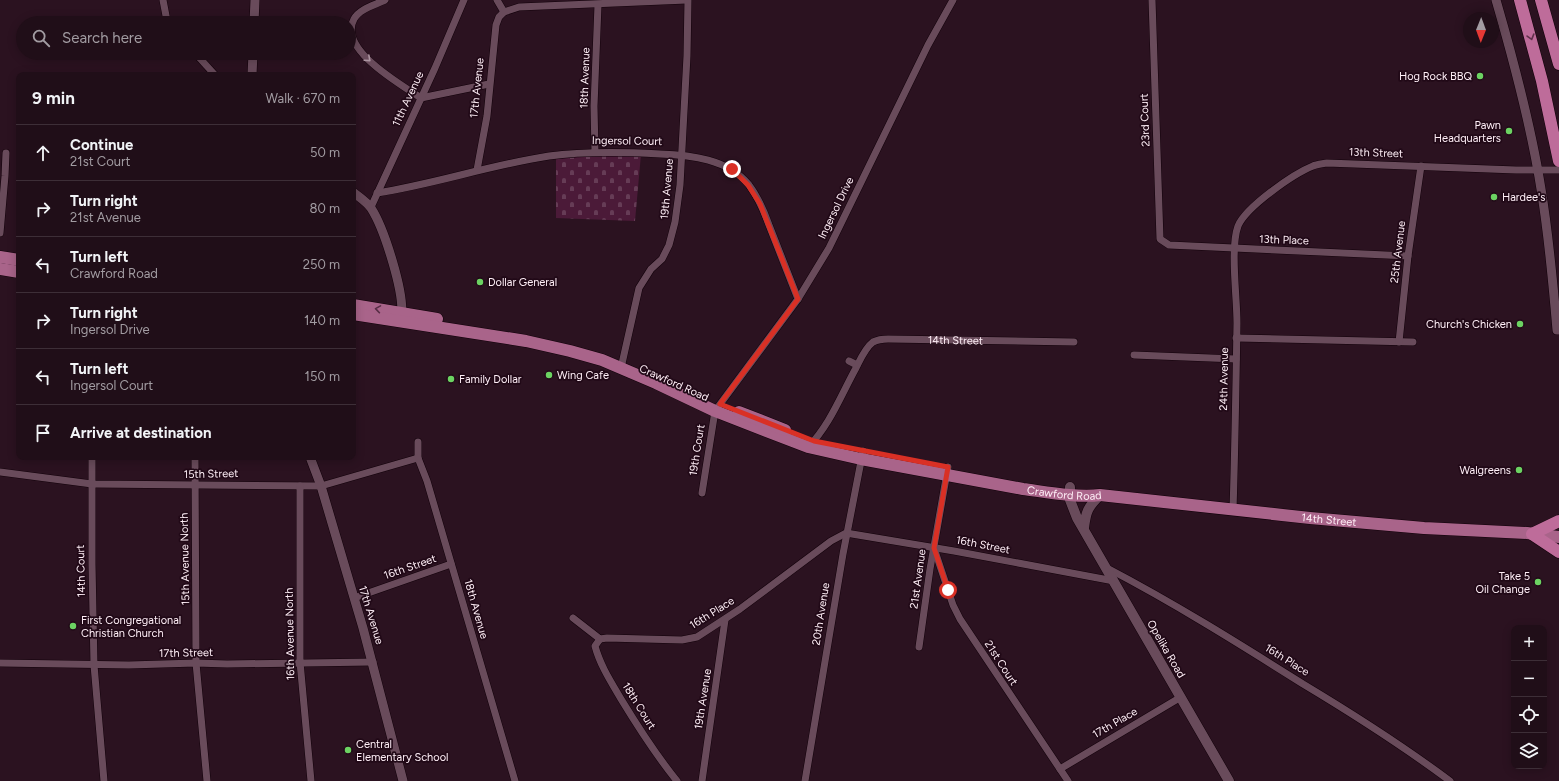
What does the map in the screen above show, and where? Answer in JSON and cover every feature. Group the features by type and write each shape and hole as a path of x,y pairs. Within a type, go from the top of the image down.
{"highway":[{"path":"1520,0 1542,81 1559,160"},
{"path":"1541,0 1559,64"},
{"path":"1532,534 1559,522"},
{"path":"1532,534 1559,552"}],"main road":[{"path":"0,257 16,260"},
{"path":"0,269 16,272"},
{"path":"356,306 402,317"},
{"path":"356,314 402,317"},
{"name":"Crawford Road","path":"402,317 545,338 579,345 718,407 811,444 1050,492 1094,491 1100,495"},
{"name":"Crawford Road","path":"948,471 1031,482 1071,492"},
{"path":"1050,492 1063,501 1074,512"},
{"name":"Opelika Road","path":"1071,492 1070,500 1074,512 1229,781"},
{"name":"Opelika Road","path":"1071,492 1082,515 1084,528"},
{"path":"1084,528 1086,512 1090,505 1100,495"},
{"name":"14th Street","path":"1100,495 1233,510 1431,528 1559,536"}],"street":[{"path":"163,0 166,16"},
{"path":"356,17 385,0"},
{"name":"11th Avenue","path":"371,207 464,0"},
{"path":"496,0 504,12 519,7 598,5 624,2 687,0"},
{"name":"19th Avenue","path":"622,364 639,288 647,275 662,259 669,245 673,230 680,185 687,56 687,0"},
{"name":"Ingersol Drive","path":"718,407 798,299 829,248 922,58 953,0"},
{"name":"23rd Court","path":"1152,0 1160,239"},
{"path":"1496,0 1527,114 1538,170 1550,255 1557,330 1559,330"},
{"path":"255,16 256,1"},
{"name":"18th Avenue","path":"595,152 594,106 598,5"},
{"name":"17th Avenue","path":"477,170 487,116 496,25 499,17 504,12"},
{"path":"356,44 361,52 377,67 421,98 489,84"},
{"path":"202,60 212,72"},
{"path":"252,72 253,60"},
{"name":"Ingersol Court","path":"377,193 409,188 477,170 549,156 623,151 681,155 710,160 732,169 748,185 760,204 798,299"},
{"path":"0,232 6,176 6,152"},
{"name":"13th Street","path":"1234,249 1238,227 1246,214 1293,176 1313,166 1327,162 1477,169 1559,170"},
{"name":"25th Avenue","path":"1400,342 1408,256 1420,166"},
{"path":"356,194 371,207 378,222 397,276 401,296 402,317"},
{"name":"13th Place","path":"1160,239 1169,245 1408,256"},
{"name":"24th Avenue","path":"1233,510 1236,359 1234,249"},
{"path":"1236,338 1413,342"},
{"name":"14th Street","path":"857,365 867,348 873,342 880,340 1074,342"},
{"path":"1134,355 1236,359"},
{"path":"811,444 857,365 849,361"},
{"name":"19th Court","path":"702,493 718,407"},
{"name":"18th Avenue","path":"418,442 418,458 515,781"},
{"name":"20th Avenue","path":"804,781 846,533 862,455"},
{"name":"15th Street","path":"0,472 92,484 321,486 418,458"},
{"name":"14th Court","path":"92,460 94,665 104,781"},
{"name":"15th Avenue North","path":"195,460 196,663 207,781"},
{"name":"17th Avenue","path":"311,460 321,486 373,662 403,781"},
{"name":"21st Avenue","path":"920,647 934,548 948,471"},
{"name":"16th Avenue North","path":"300,486 300,662 312,781"},
{"name":"16th Street","path":"846,533 1114,582"},
{"name":"16th Place","path":"600,639 690,639 704,634 831,541 846,533"},
{"name":"21st Court","path":"934,548 953,605 960,619 1068,781"},
{"name":"16th Street","path":"354,598 451,564"},
{"name":"16th Place","path":"1107,568 1174,604 1233,639 1335,703 1450,781"},
{"path":"573,618 600,639"},
{"name":"19th Avenue","path":"702,781 725,620"},
{"name":"18th Court","path":"600,639 595,646 597,655 631,716 676,781"},
{"name":"17th Street","path":"0,663 94,665 373,662"},
{"name":"17th Place","path":"1060,768 1181,697"}],"green space":[{"path":"641,154 635,221 556,218 556,159 597,155"}],"place":[{"name":"Hog Rock BBQ","path":"1480,76"},
{"name":"Pawn Headquarters","path":"1509,131"},
{"name":"Hardee's","path":"1494,197"},
{"name":"Dollar General","path":"480,282"},
{"name":"Church's Chicken","path":"1520,324"},
{"name":"Wing Cafe","path":"549,375"},
{"name":"Family Dollar","path":"451,379"},
{"name":"Walgreens","path":"1519,470"},
{"name":"Take 5 Oil Change","path":"1538,582"},
{"name":"First Congregational Christian Church","path":"73,626"},
{"name":"Central Elementary School","path":"348,750"}],"route":[{"path":"732,169 748,185 760,204 775,238 798,299 720,404 814,441 848,449 948,467 934,548 948,590"}]}
